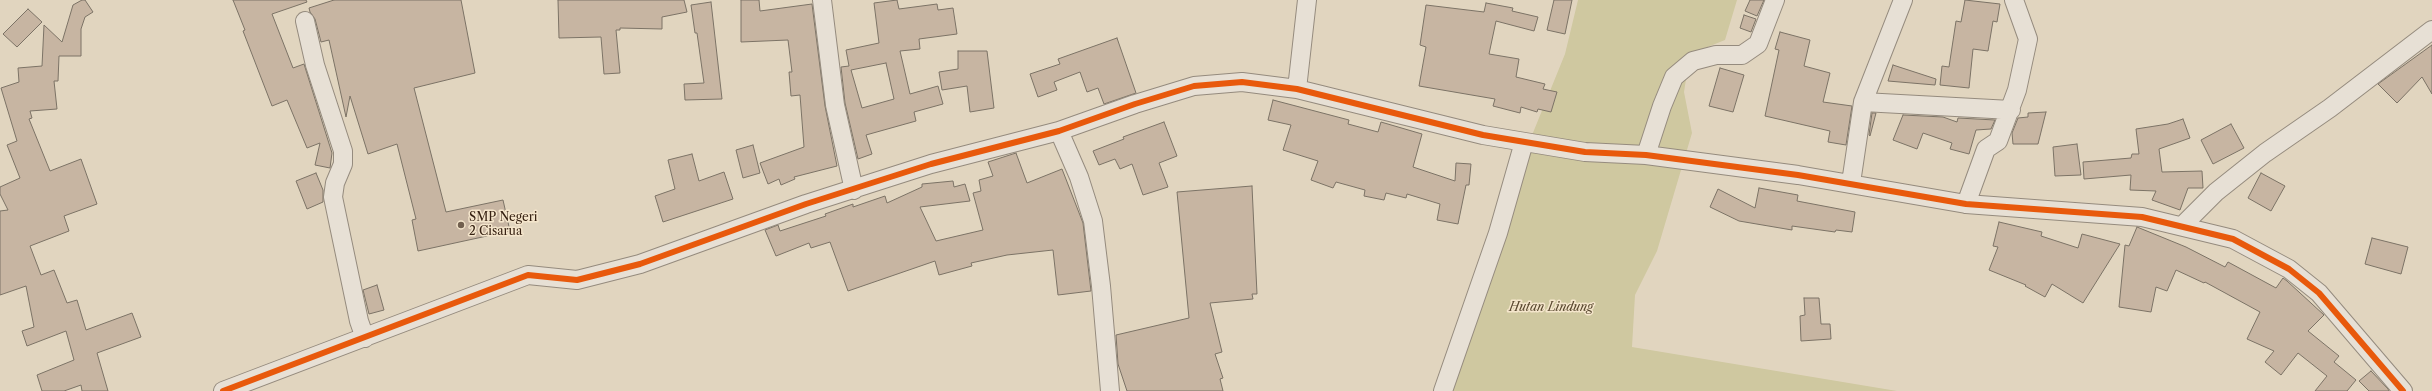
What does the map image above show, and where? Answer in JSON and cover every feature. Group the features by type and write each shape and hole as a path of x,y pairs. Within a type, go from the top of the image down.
{"street":[{"path":"822,0 835,105 854,190"},
{"path":"1297,89 1307,0"},
{"path":"1646,155 1662,106 1674,77 1693,61 1716,55 1742,55 1758,44 1775,0"},
{"path":"1851,184 1863,102 1903,0"},
{"path":"1966,204 1986,148 1998,141 2011,110 2028,39 2014,0"},
{"path":"305,21 315,65 343,151 342,164 335,183 333,197 359,321 365,338"},
{"path":"2182,226 2216,192 2265,153 2336,104 2432,30"},
{"path":"223,391 528,275 577,280 640,264 806,204 854,190 931,164 1059,132 1135,104 1194,86 1242,82 1297,89 1483,136 1585,152 1646,155 1851,184 1966,204 2142,217 2233,239 2289,269 2319,293 2403,391"},
{"path":"1863,102 2011,110"},
{"path":"1059,132 1079,177 1094,226 1110,391"},
{"path":"1443,391 1498,234 1524,142"}],"green space":[{"name":"Hutan Lindung","path":"1578,0 1737,0 1725,40 1690,54 1684,92 1692,133 1657,251 1635,295 1632,347 1897,391 1434,391 1478,268 1565,54"}],"building":[{"path":"85,0 93,12 85,17 81,29 81,56 59,56 58,81 54,81 57,109 30,111 32,118 29,119 50,171 81,159 97,204 64,216 69,231 30,246 41,275 54,270 67,303 77,300 86,330 132,313 141,337 97,353 108,391 82,391 81,385 64,391 42,391 37,375 74,360 66,331 27,346 22,331 34,327 26,286 0,295 0,211 8,210 0,194 0,187 20,178 7,145 17,141 1,88 19,82 18,68 42,66 44,25 62,42 73,5"},
{"path":"233,0 306,0 307,2 272,14 293,68 304,64 332,153 330,168 315,165 320,143 307,148 287,100 272,106 243,31 245,30"},
{"path":"334,0 461,0 475,73 414,88 446,212 503,200 510,231 418,251 412,220 416,219 397,144 368,154 350,96 346,117 329,40 321,42 315,19 310,12 309,8"},
{"path":"558,0 684,0 687,12 662,17 662,29 620,28 620,30 616,30 620,73 604,74 601,37 559,38"},
{"path":"741,0 759,0 760,11 812,4 825,106 837,166 794,177 795,179 781,185 779,179 768,184 760,163 804,147 800,95 791,96 789,72 792,72 788,40 741,42"},
{"path":"897,0 899,9 937,4 938,10 953,8 957,34 919,39 920,49 900,51 910,94 938,86 943,104 914,112 916,121 866,135 872,154 858,159 845,103 841,67 849,66 846,50 879,43 874,3","holes":["886,63 894,99 862,108 851,70"]},
{"path":"1554,0 1572,0 1565,34 1547,30"},
{"path":"1750,0 1764,0 1757,16 1745,11"},
{"path":"1965,0 2000,4 1997,22 1993,21 1988,51 1973,49 1969,88 1940,85 1942,66 1949,67 1956,21 1961,22"},
{"path":"711,2 722,99 685,100 684,84 704,83 697,33 695,33 691,5"},
{"path":"1486,3 1513,8 1512,11 1538,17 1534,31 1496,21 1489,54 1519,59 1516,77 1545,84 1543,89 1557,92 1551,112 1538,109 1537,112 1521,107 1520,113 1493,106 1495,99 1419,86 1426,47 1420,45 1426,5 1484,12"},
{"path":"28,9 42,22 17,47 3,34"},
{"path":"1744,15 1756,19 1751,32 1740,28"},
{"path":"1780,32 1810,40 1804,66 1830,73 1823,102 1852,106 1846,145 1828,142 1830,131 1765,116 1779,50 1775,49"},
{"path":"1117,38 1136,93 1104,104 1098,88 1087,92 1080,72 1054,82 1057,90 1038,97 1030,74 1060,64 1058,59"},
{"path":"2432,45 2432,94 2422,77 2397,103 2378,84"},
{"path":"958,51 987,51 994,108 970,112 967,86 942,90 939,72 958,69"},
{"path":"1893,65 1936,79 1935,85 1888,81"},
{"path":"1720,68 1744,75 1733,112 1709,106"},
{"path":"1273,100 1349,120 1348,124 1378,132 1381,122 1422,134 1413,167 1455,181 1456,163 1471,164 1469,185 1466,185 1458,224 1437,220 1440,204 1407,194 1406,198 1386,193 1384,200 1364,196 1365,190 1336,182 1333,188 1311,180 1318,161 1283,150 1291,125 1268,120"},
{"path":"2046,112 2038,144 2013,144 2012,133 2018,118 2028,117 2028,113"},
{"path":"1872,113 1876,113 1870,136 1869,135"},
{"path":"1903,115 1943,117 1957,122 1958,118 1995,120 1991,129 1976,130 1969,154 1950,149 1952,143 1923,133 1917,149 1893,140"},
{"path":"2183,119 2190,138 2159,149 2162,172 2202,171 2203,188 2188,188 2180,210 2152,200 2156,191 2130,190 2131,175 2084,179 2083,162 2131,158 2132,154 2139,154 2136,129 2168,124"},
{"path":"1164,122 1177,156 1159,163 1168,187 1143,195 1132,164 1120,169 1115,159 1099,165 1093,151 1124,139 1123,137"},
{"path":"2231,124 2244,148 2213,164 2201,140"},
{"path":"2077,144 2081,175 2055,176 2053,147"},
{"path":"753,145 760,173 743,178 736,150"},
{"path":"1016,153 1027,183 1062,169 1083,223 1091,291 1058,295 1053,250 1007,255 971,263 972,266 939,275 935,261 848,291 830,242 811,248 809,243 776,256 765,230 778,225 780,231 826,216 825,214 853,204 853,207 885,196 887,203 922,187 922,184 953,181 954,187 965,184 970,201 920,207 936,241 983,230 973,193 981,191 979,180 993,176 988,162"},
{"path":"692,154 699,181 724,172 733,199 663,222 655,196 675,189 668,160"},
{"path":"316,173 323,190 323,202 307,209 296,181"},
{"path":"2261,173 2285,186 2271,211 2248,198"},
{"path":"1252,186 1257,294 1252,294 1253,299 1210,303 1222,352 1215,354 1223,378 1220,379 1223,391 1127,391 1118,364 1116,335 1189,318 1177,192"},
{"path":"1759,188 1798,195 1797,201 1855,212 1852,232 1836,230 1835,232 1792,226 1792,230 1739,221 1710,207 1718,189 1755,208"},
{"path":"1999,222 2042,232 2041,236 2078,248 2082,234 2120,244 2083,303 2052,284 2045,297 2025,286 2026,285 1989,270 1998,247 1993,246"},
{"path":"2137,227 2186,247 2225,267 2228,262 2276,288 2283,278 2324,315 2308,331 2339,356 2334,362 2356,380 2347,391 2315,391 2327,376 2298,353 2281,375 2265,362 2274,351 2247,339 2260,312 2205,282 2204,283 2176,270 2167,291 2156,287 2151,312 2119,307 2125,245 2129,246"},
{"path":"2372,238 2408,247 2401,274 2365,264"},
{"path":"377,285 384,310 369,314 363,290"},
{"path":"1804,298 1819,298 1821,324 1830,324 1831,339 1801,341 1800,316 1805,315"},
{"path":"2371,371 2389,391 2369,391 2359,381"}],"cycle path":[{"path":"223,391 528,275 577,280 640,264 806,204 931,164 1059,131 1135,104 1194,86 1242,82 1297,89 1483,135 1585,152 1646,155 1798,175 1966,204 2142,217 2233,239 2289,269 2319,293 2403,391"}],"place":[{"name":"SMP Negeri 2 Cisarua","path":"461,225"}]}
